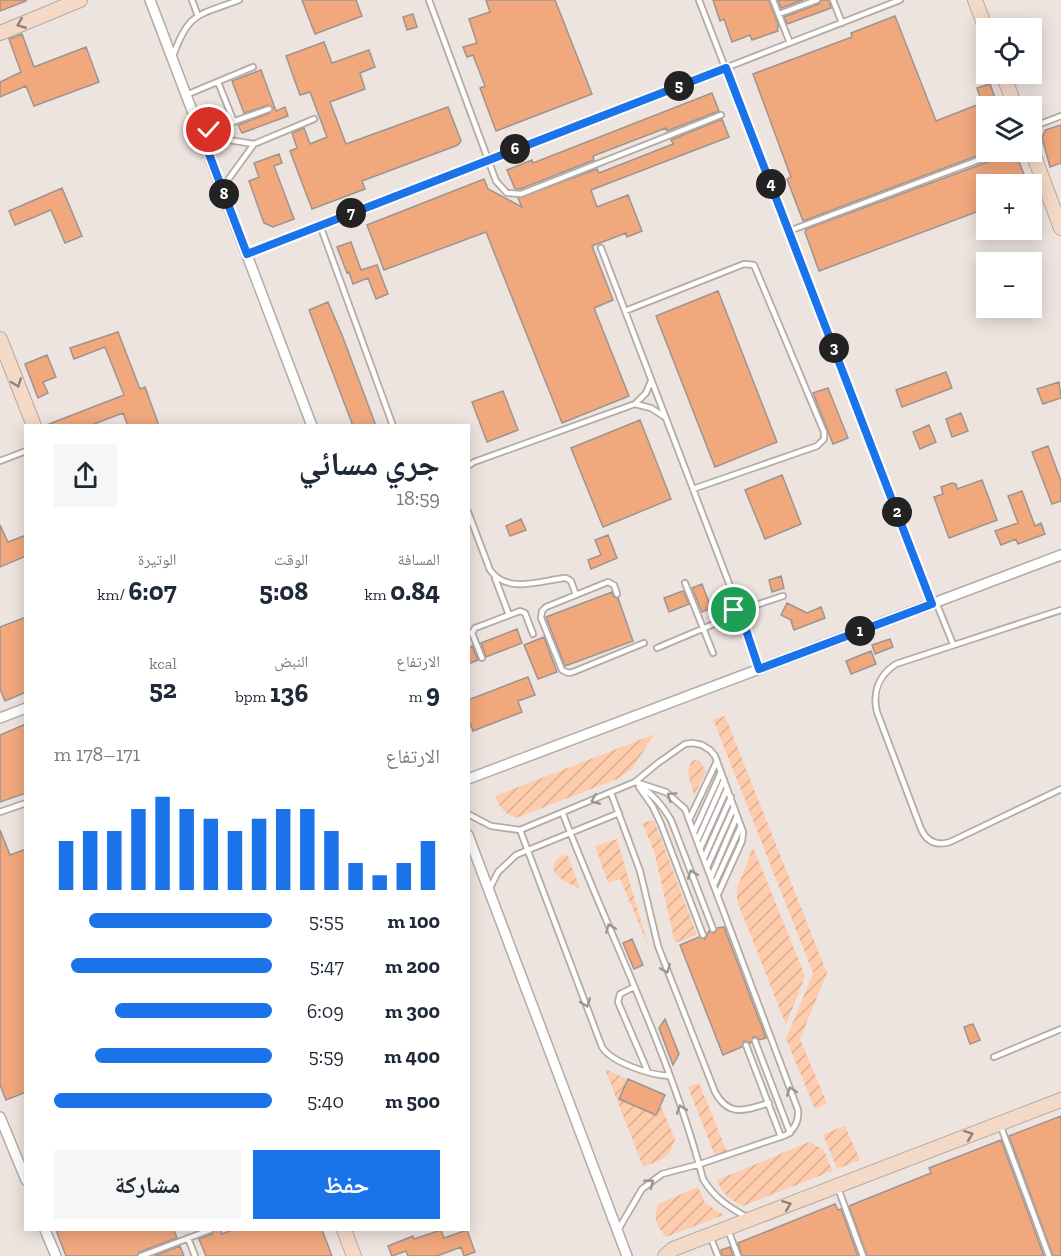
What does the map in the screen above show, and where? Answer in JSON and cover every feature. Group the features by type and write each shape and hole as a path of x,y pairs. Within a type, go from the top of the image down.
{"main road":[{"path":"0,33 54,5 80,0"},
{"path":"975,0 982,18"},
{"path":"1036,162 1061,228"},
{"path":"0,339 33,424"},
{"path":"665,1256 673,1249 1061,1100"},
{"path":"344,1231 354,1256"}],"street":[{"path":"150,0 311,424"},
{"path":"470,778 1061,555"},
{"path":"0,718 24,709"},
{"path":"470,840 627,1256"},
{"path":"0,1117 24,1175"},
{"path":"45,1231 56,1256"}],"lane":[{"path":"192,0 198,16"},
{"path":"172,58 182,31 198,16 239,0"},
{"path":"429,0 487,160 496,181 503,190 512,195 521,195 721,115"},
{"path":"699,0 934,603 953,644"},
{"path":"773,0 790,43"},
{"path":"779,14 817,0"},
{"path":"833,0 842,23"},
{"path":"247,254 900,0"},
{"path":"186,95 254,67"},
{"path":"218,82 234,122"},
{"path":"201,134 269,109"},
{"path":"1042,123 1061,116"},
{"path":"222,188 254,144 314,119"},
{"path":"201,134 254,144"},
{"path":"789,231 976,161"},
{"path":"320,225 392,424"},
{"path":"601,248 738,607 734,616 742,617"},
{"path":"625,311 744,264 754,265 824,432 824,439 817,446 693,489"},
{"path":"470,465 635,404 646,393 651,378"},
{"path":"635,404 651,408 666,418"},
{"path":"0,461 24,452"},
{"path":"470,517 490,570 495,576 506,583 516,585 566,578 571,581 576,595"},
{"path":"495,576 510,615"},
{"path":"617,594 614,585 608,582 546,607 541,613 541,618 564,671 573,672 644,643"},
{"path":"685,583 713,654"},
{"path":"657,648 721,621 742,617 756,605 783,596"},
{"path":"721,621 738,607 748,604 756,605"},
{"path":"738,607 745,609 742,617 759,669"},
{"path":"1061,610 896,664 880,681 875,696 877,712 926,838 935,843 945,843 1061,789"},
{"path":"482,658 472,631 523,612 533,634"},
{"path":"470,815 491,826 520,830 635,782 685,744 702,745 710,750 717,761 743,832 718,894"},
{"path":"689,820 717,761"},
{"path":"694,832 721,771"},
{"path":"697,841 724,779"},
{"path":"617,1231 635,1200 651,1181 662,1174 782,1137 789,1133 797,1122 798,1110 685,809 673,796 658,788 635,782"},
{"path":"635,782 650,792 662,805 671,820 713,929"},
{"path":"635,782 653,807 661,824 703,935"},
{"path":"700,849 727,789"},
{"path":"611,793 640,871 658,946 715,1092 723,1104 736,1111 769,1103"},
{"path":"704,858 731,797"},
{"path":"0,812 24,804"},
{"path":"707,867 734,807"},
{"path":"489,890 503,865 516,855 619,813"},
{"path":"562,814 669,1076 700,1164 703,1179 721,1202 751,1219"},
{"path":"711,877 737,815"},
{"path":"714,885 741,826"},
{"path":"520,830 602,1047 615,1060 648,1072 669,1076"},
{"path":"634,987 620,994 618,1002 648,1072"},
{"path":"994,1057 1061,1029"},
{"path":"755,1041 789,1133"},
{"path":"746,1045 782,1137"},
{"path":"999,1123 1049,1256"},
{"path":"837,1186 863,1256"},
{"path":"727,1228 738,1256"},
{"path":"141,1256 207,1231"},
{"path":"710,1235 718,1256"},
{"path":"188,1238 195,1256"}],"shaded area":[{"path":"725,716 827,973 800,1039 827,1103 815,1109 786,1039 813,973 713,719"},
{"path":"655,734 631,770 617,779 516,818 503,810 495,796"},
{"path":"694,760 700,761 706,772 694,795 688,772"},
{"path":"654,820 697,935 675,943 654,851 642,823"},
{"path":"617,839 648,945 620,879 608,883 595,846"},
{"path":"753,847 805,976 786,1025 737,901 737,888"},
{"path":"562,855 568,856 580,889 562,880 554,871 556,861"},
{"path":"605,1069 655,1092 675,1139 664,1158 643,1167"},
{"path":"699,1083 727,1152 715,1156 688,1087"},
{"path":"845,1126 860,1160 743,1206 727,1196 719,1185 717,1180 809,1142 823,1149 832,1170 837,1169 823,1134"},
{"path":"698,1187 705,1203 724,1215 666,1237 656,1221 658,1204"}],"building":[{"path":"0,0 26,0 26,1 0,11"},
{"path":"302,0 356,0 362,16 315,34"},
{"path":"486,0 555,0 592,94 496,131 480,88 485,86 473,55 467,57 463,47 477,43 469,19 490,12"},
{"path":"713,0 769,0 779,27 778,31 752,40 750,35 732,42 724,19 720,21"},
{"path":"778,0 803,0 781,8"},
{"path":"821,0 829,0 831,8 787,24 784,17 819,4"},
{"path":"413,14 417,27 407,30 403,17"},
{"path":"895,16 936,121 976,105 976,156 803,221 787,179 791,177 753,74 852,37 851,33"},
{"path":"22,34 34,67 86,47 99,82 34,106 26,86 0,97 0,82 21,72 9,39"},
{"path":"324,42 332,63 369,50 375,67 360,73 365,89 330,102 346,144 448,107 461,141 458,145 362,181 365,189 312,209 290,151 297,148 292,133 304,128 310,144 327,137 310,92 300,95 286,56"},
{"path":"261,70 276,111 285,107 288,116 242,133 238,125 270,113 273,108 268,105 244,113 232,81"},
{"path":"990,84 994,96 980,96 977,88"},
{"path":"712,93 719,111 667,131 666,128 593,156 594,160 515,189 507,170 532,160 533,163"},
{"path":"722,119 729,137 591,190 597,207 628,195 642,231 627,237 626,233 592,246 613,300 594,308 629,396 562,423 486,232 384,270 367,225 484,179 488,189 522,207 518,198 597,169 599,173 673,144 671,140"},
{"path":"1061,125 1061,163 1050,167 1042,138 1045,130"},
{"path":"279,154 282,163 274,166 294,219 273,227 264,223 249,181 259,177 254,163"},
{"path":"988,162 1019,162 1024,174 976,174 976,212 819,271 805,232 806,229"},
{"path":"62,188 82,236 65,243 51,210 15,225 9,211"},
{"path":"351,242 361,270 377,265 388,294 376,299 368,278 353,284 337,247"},
{"path":"718,291 777,442 715,467 656,316"},
{"path":"328,302 375,424 352,424 309,310"},
{"path":"118,332 140,389 145,387 158,424 127,424 123,413 94,424 49,424 124,395 105,347 74,359 70,348"},
{"path":"47,355 56,377 43,382 48,393 38,398 25,364"},
{"path":"946,372 952,388 902,407 896,390"},
{"path":"1059,382 1061,398 1043,404 1037,389"},
{"path":"828,388 848,438 833,444 813,393"},
{"path":"503,391 518,430 487,442 472,402"},
{"path":"961,413 968,431 952,437 946,419"},
{"path":"640,420 671,499 603,527 571,448"},
{"path":"929,425 936,442 920,449 913,432"},
{"path":"1048,446 1061,481 1061,501 1052,504 1032,452"},
{"path":"782,475 801,524 765,539 745,490"},
{"path":"982,480 997,520 949,538 934,497 943,494 941,487 952,483 956,484 957,489"},
{"path":"1022,491 1035,526 1041,523 1045,534 1018,544 1016,539 1001,545 995,531 1018,523 1008,496"},
{"path":"521,519 526,530 510,536 506,526"},
{"path":"0,525 8,542 24,536 24,557 0,567"},
{"path":"608,535 617,558 591,569 588,560 601,555 595,540"},
{"path":"781,576 784,588 772,592 769,580"},
{"path":"702,584 711,608 702,612 692,588"},
{"path":"683,591 689,604 669,612 664,598"},
{"path":"612,592 614,597 618,598 633,641 565,666 546,617"},
{"path":"787,603 807,613 821,607 825,618 794,630 791,621 793,621 781,615"},
{"path":"24,618 24,693 5,701 0,689 0,627"},
{"path":"517,629 522,643 486,657 481,643"},
{"path":"544,637 557,672 538,679 524,645"},
{"path":"890,639 893,647 875,654 872,645"},
{"path":"472,646 478,660 470,663 470,647"},
{"path":"871,651 876,664 851,674 846,661"},
{"path":"528,677 535,695 518,701 522,712 473,731 470,723 470,699"},
{"path":"24,725 24,794 0,802 0,735"},
{"path":"0,830 10,855 24,850 24,1093 6,1100 0,1085"},
{"path":"724,927 766,1038 759,1040 753,1037 751,1043 744,1041 742,1047 723,1055 680,945 699,937 705,939 709,931 714,933 717,928"},
{"path":"632,939 643,965 634,969 623,943"},
{"path":"665,1019 679,1054 673,1065 659,1028"},
{"path":"973,1024 980,1040 970,1044 964,1027"},
{"path":"628,1079 665,1095 656,1115 619,1099"},
{"path":"1061,1116 1061,1256 1053,1256 1009,1136"},
{"path":"1001,1140 1044,1256 867,1256 849,1206 931,1173 929,1168"},
{"path":"835,1204 838,1210 841,1209 858,1256 742,1256 738,1243"},
{"path":"56,1231 174,1231 177,1238 139,1252 137,1256 66,1256"},
{"path":"214,1231 221,1231 222,1234 230,1231 322,1231 332,1256 206,1256 199,1239 212,1234"},
{"path":"438,1231 441,1231 444,1238 467,1231 475,1252 464,1256 461,1247 437,1256 408,1256 406,1251 392,1256 388,1246 413,1236 414,1239"},
{"path":"180,1246 184,1256 154,1256"},
{"path":"730,1247 733,1256 722,1256 721,1250"}],"route":[{"path":"209,130 201,133 247,254 726,68 932,604 759,669 742,618 734,616 734,610"}]}
